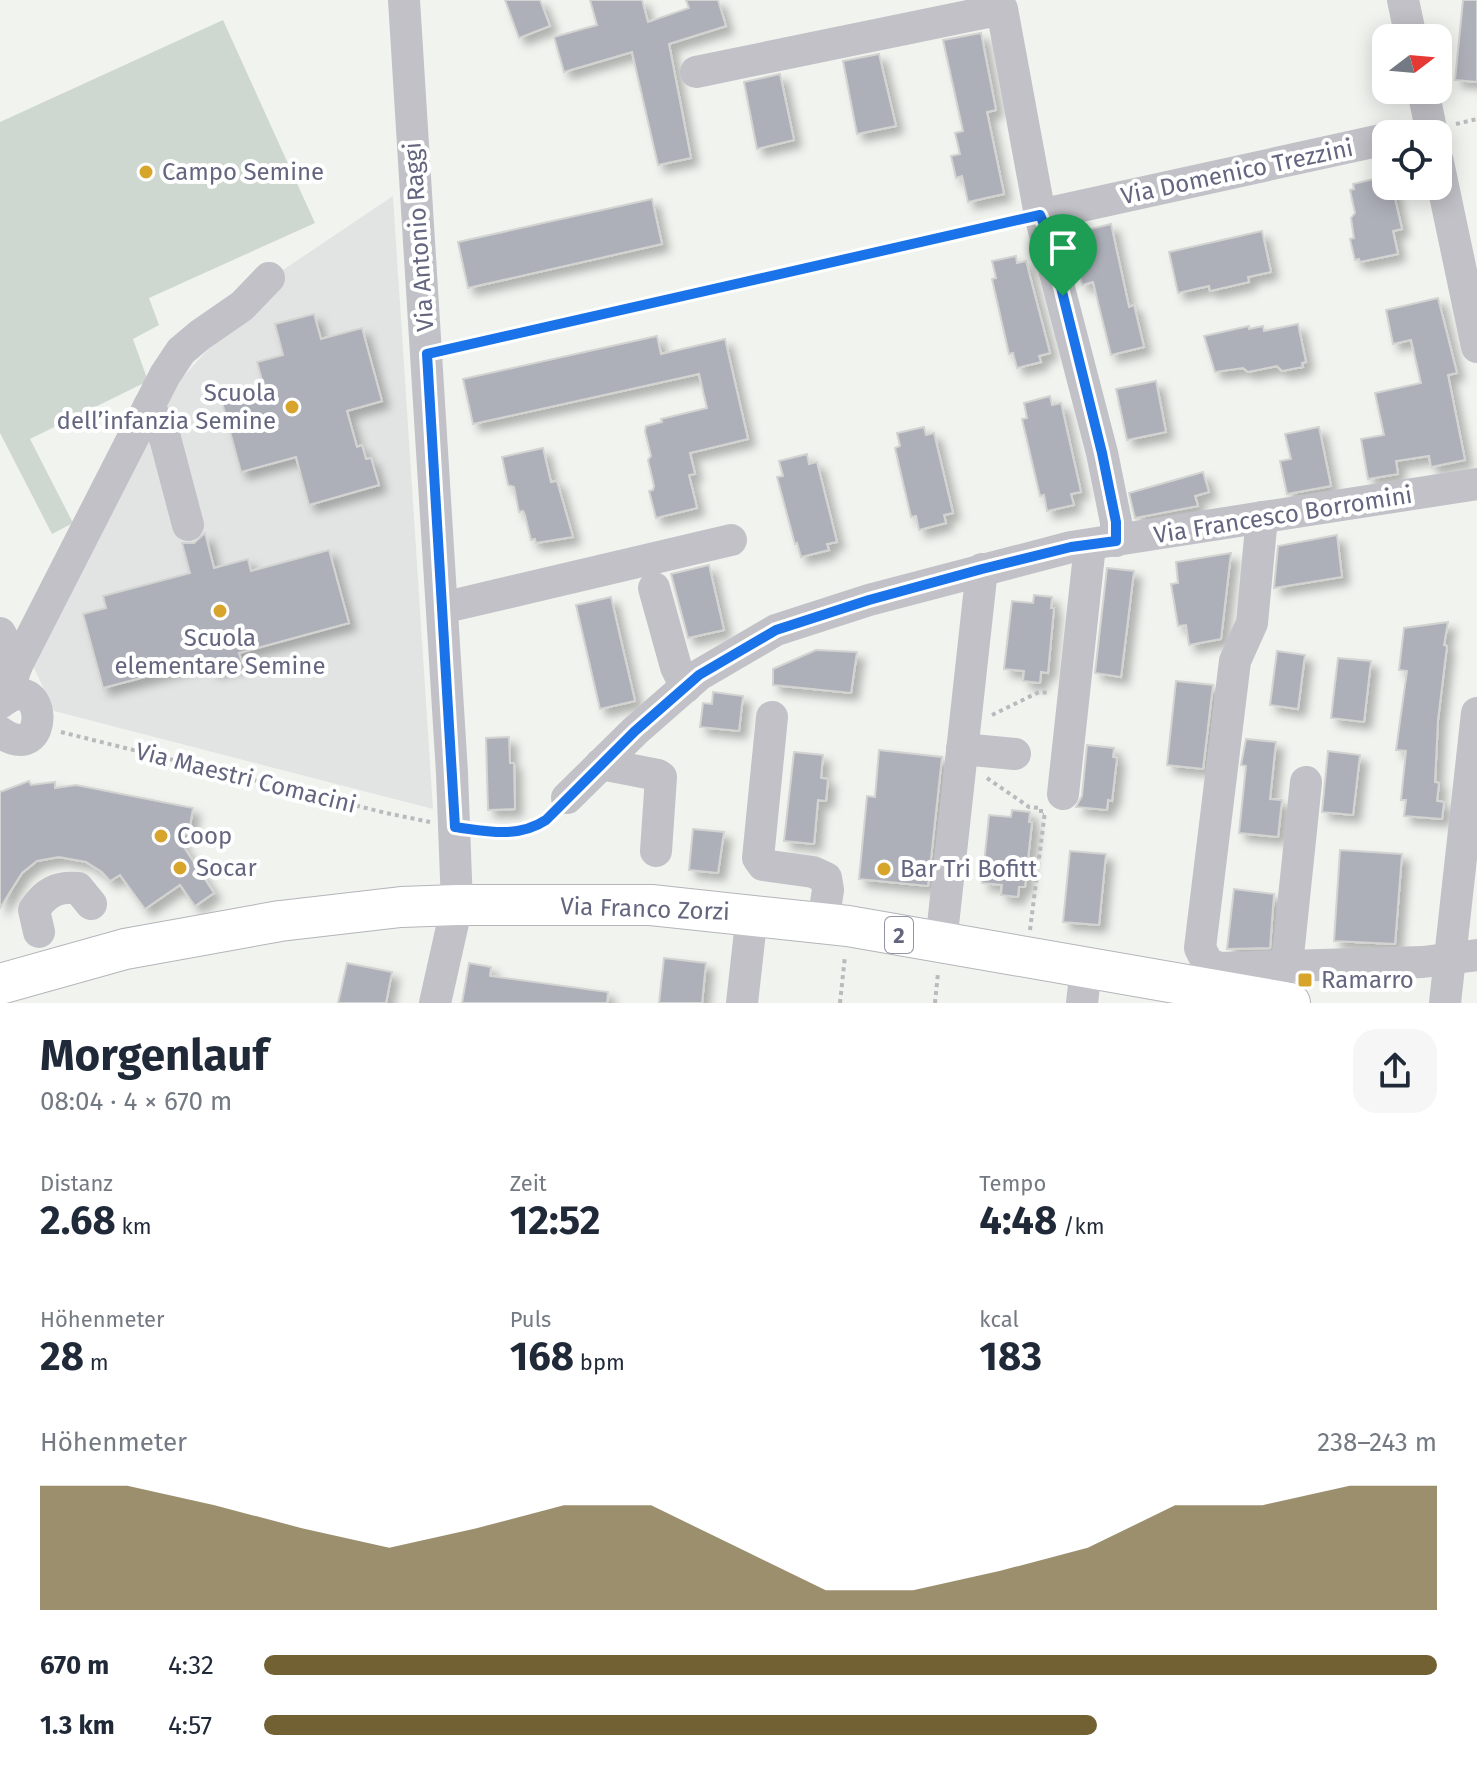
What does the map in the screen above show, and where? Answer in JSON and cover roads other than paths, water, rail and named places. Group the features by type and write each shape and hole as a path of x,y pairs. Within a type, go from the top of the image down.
{"main road":[{"name":"Via Franco Zorzi","path":"0,984 125,949 206,933 391,908 651,905 836,924 941,943 1084,985 1255,994"}],"street":[{"name":"Via Antonio Raggi","path":"404,0 455,827 457,905 435,1003"},
{"path":"1403,0 1408,24"},
{"path":"696,72 1002,9 1040,215 1047,231 1102,453 1116,522 1103,543 1054,805"},
{"name":"Via Domenico Trezzini","path":"1040,215 1372,142"},
{"path":"1446,200 1477,347"},
{"path":"3,701 17,665 149,406 181,351 242,306 269,278"},
{"path":"149,406 165,438 188,525"},
{"name":"Via Francesco Borromini","path":"567,798 635,731 699,675 776,630 982,569 1103,543 1477,484"},
{"path":"1262,517 1252,623 1235,661 1200,948 1208,964 1220,968 1255,994 1464,957"},
{"path":"442,608 731,540"},
{"path":"941,943 982,569"},
{"path":"654,588 676,667 686,687"},
{"path":"0,633 17,665"},
{"path":"0,732 9,738 23,738 38,724 38,710 28,698 14,695 3,701"},
{"path":"1445,1003 1464,957 1477,713"},
{"path":"772,717 758,858 763,865 813,872 826,878 836,924"},
{"path":"963,746 1015,754"},
{"path":"601,764 661,777 656,851"},
{"path":"1255,994 1306,782"},
{"path":"39,932 34,910 51,891 65,887 78,888 91,904"},
{"path":"742,1003 752,914"}],"place":[{"name":"Campo Semine","path":"146,172"},
{"name":"Scuola dell’infanzia Semine","path":"292,407"},
{"name":"Scuola elementare Semine","path":"220,611"},
{"name":"Coop","path":"161,836"},
{"name":"Socar","path":"180,868"},
{"name":"Bar Tri Bofitt","path":"884,869"},
{"name":"Ramarro","path":"1305,980"}]}
